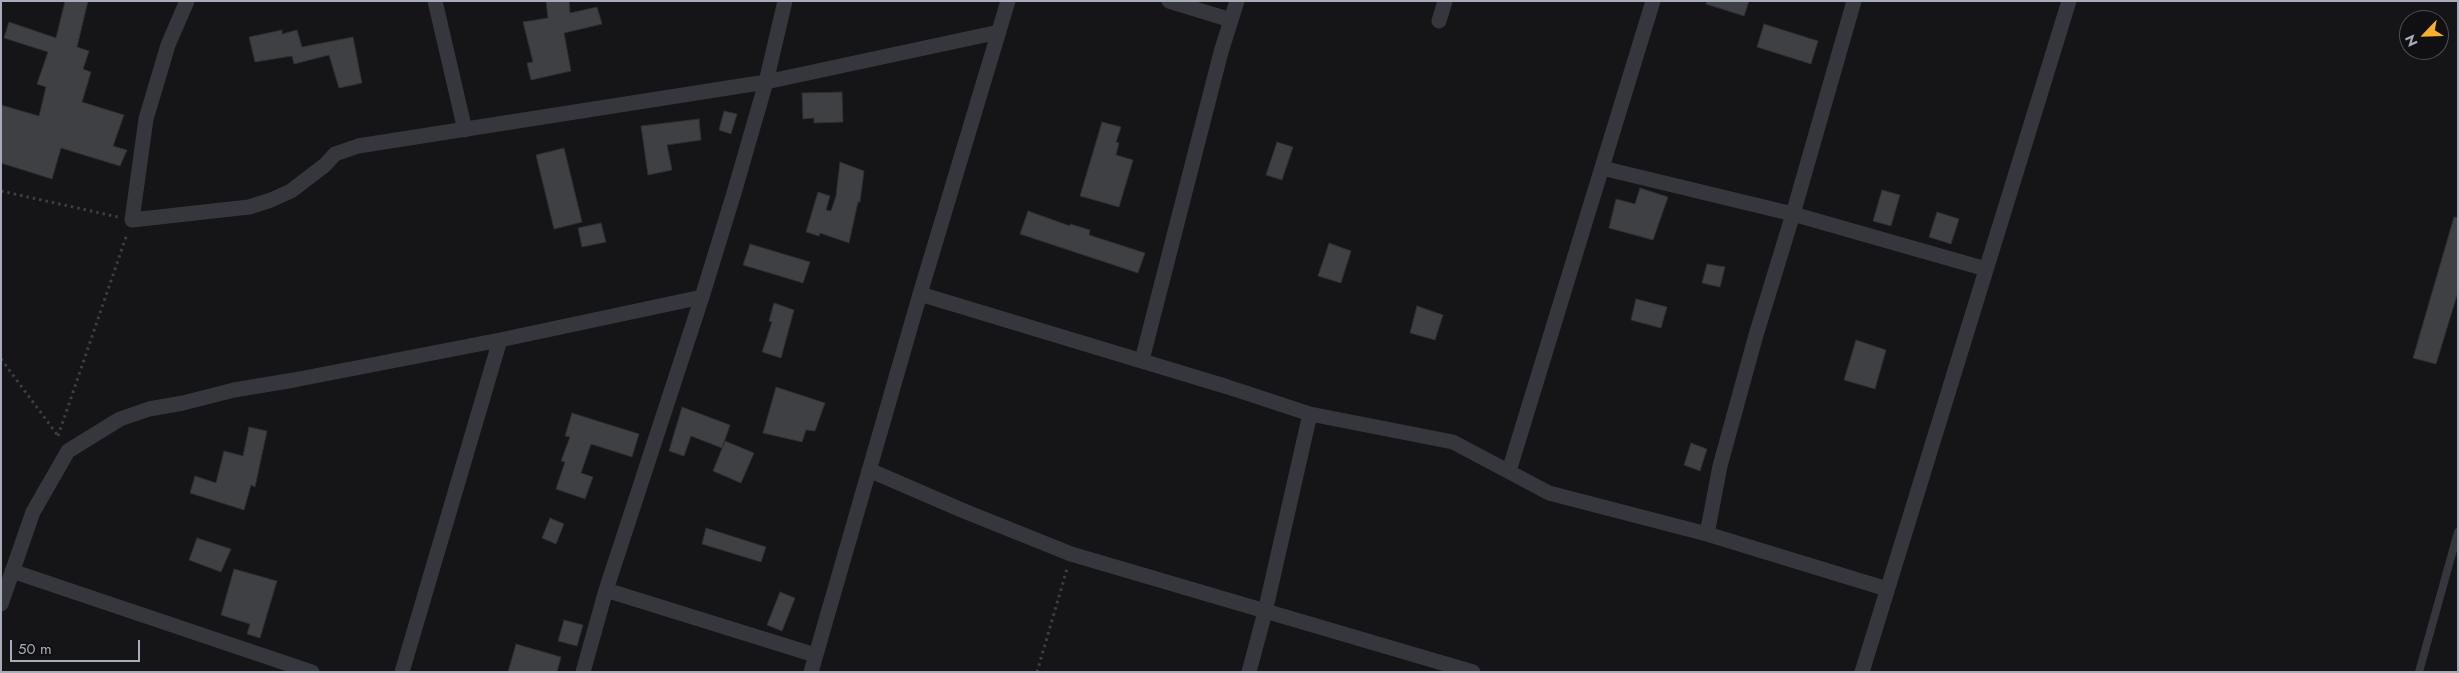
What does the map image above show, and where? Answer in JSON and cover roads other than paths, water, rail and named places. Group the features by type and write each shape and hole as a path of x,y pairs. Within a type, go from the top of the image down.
{"street":[{"path":"187,1 168,44 146,119 132,220 249,207 291,191 339,152 381,142 766,82 998,32"},
{"path":"435,1 464,130"},
{"path":"584,672 606,590 702,297 766,82 785,1"},
{"path":"811,672 920,294 1008,1"},
{"path":"1169,1 1231,20"},
{"path":"1142,360 1237,1"},
{"path":"1439,21 1445,1"},
{"path":"1509,471 1653,1"},
{"path":"1707,534 1722,457 1854,1"},
{"path":"1862,672 2069,1"},
{"path":"1602,168 1793,214 1986,269"},
{"path":"920,294 1142,360 1310,414 1453,442 1549,493 1707,534 1887,589"},
{"path":"1,604 33,512 68,451 120,419 149,408 182,403 234,390 500,340 702,297"},
{"path":"402,672 500,340"},
{"path":"1249,672 1265,612 1310,414"},
{"path":"870,470 1071,554 1473,672"},
{"path":"12,571 312,672"},
{"path":"606,590 815,655"}],"lane":[{"path":"2419,672 2458,532"}]}
